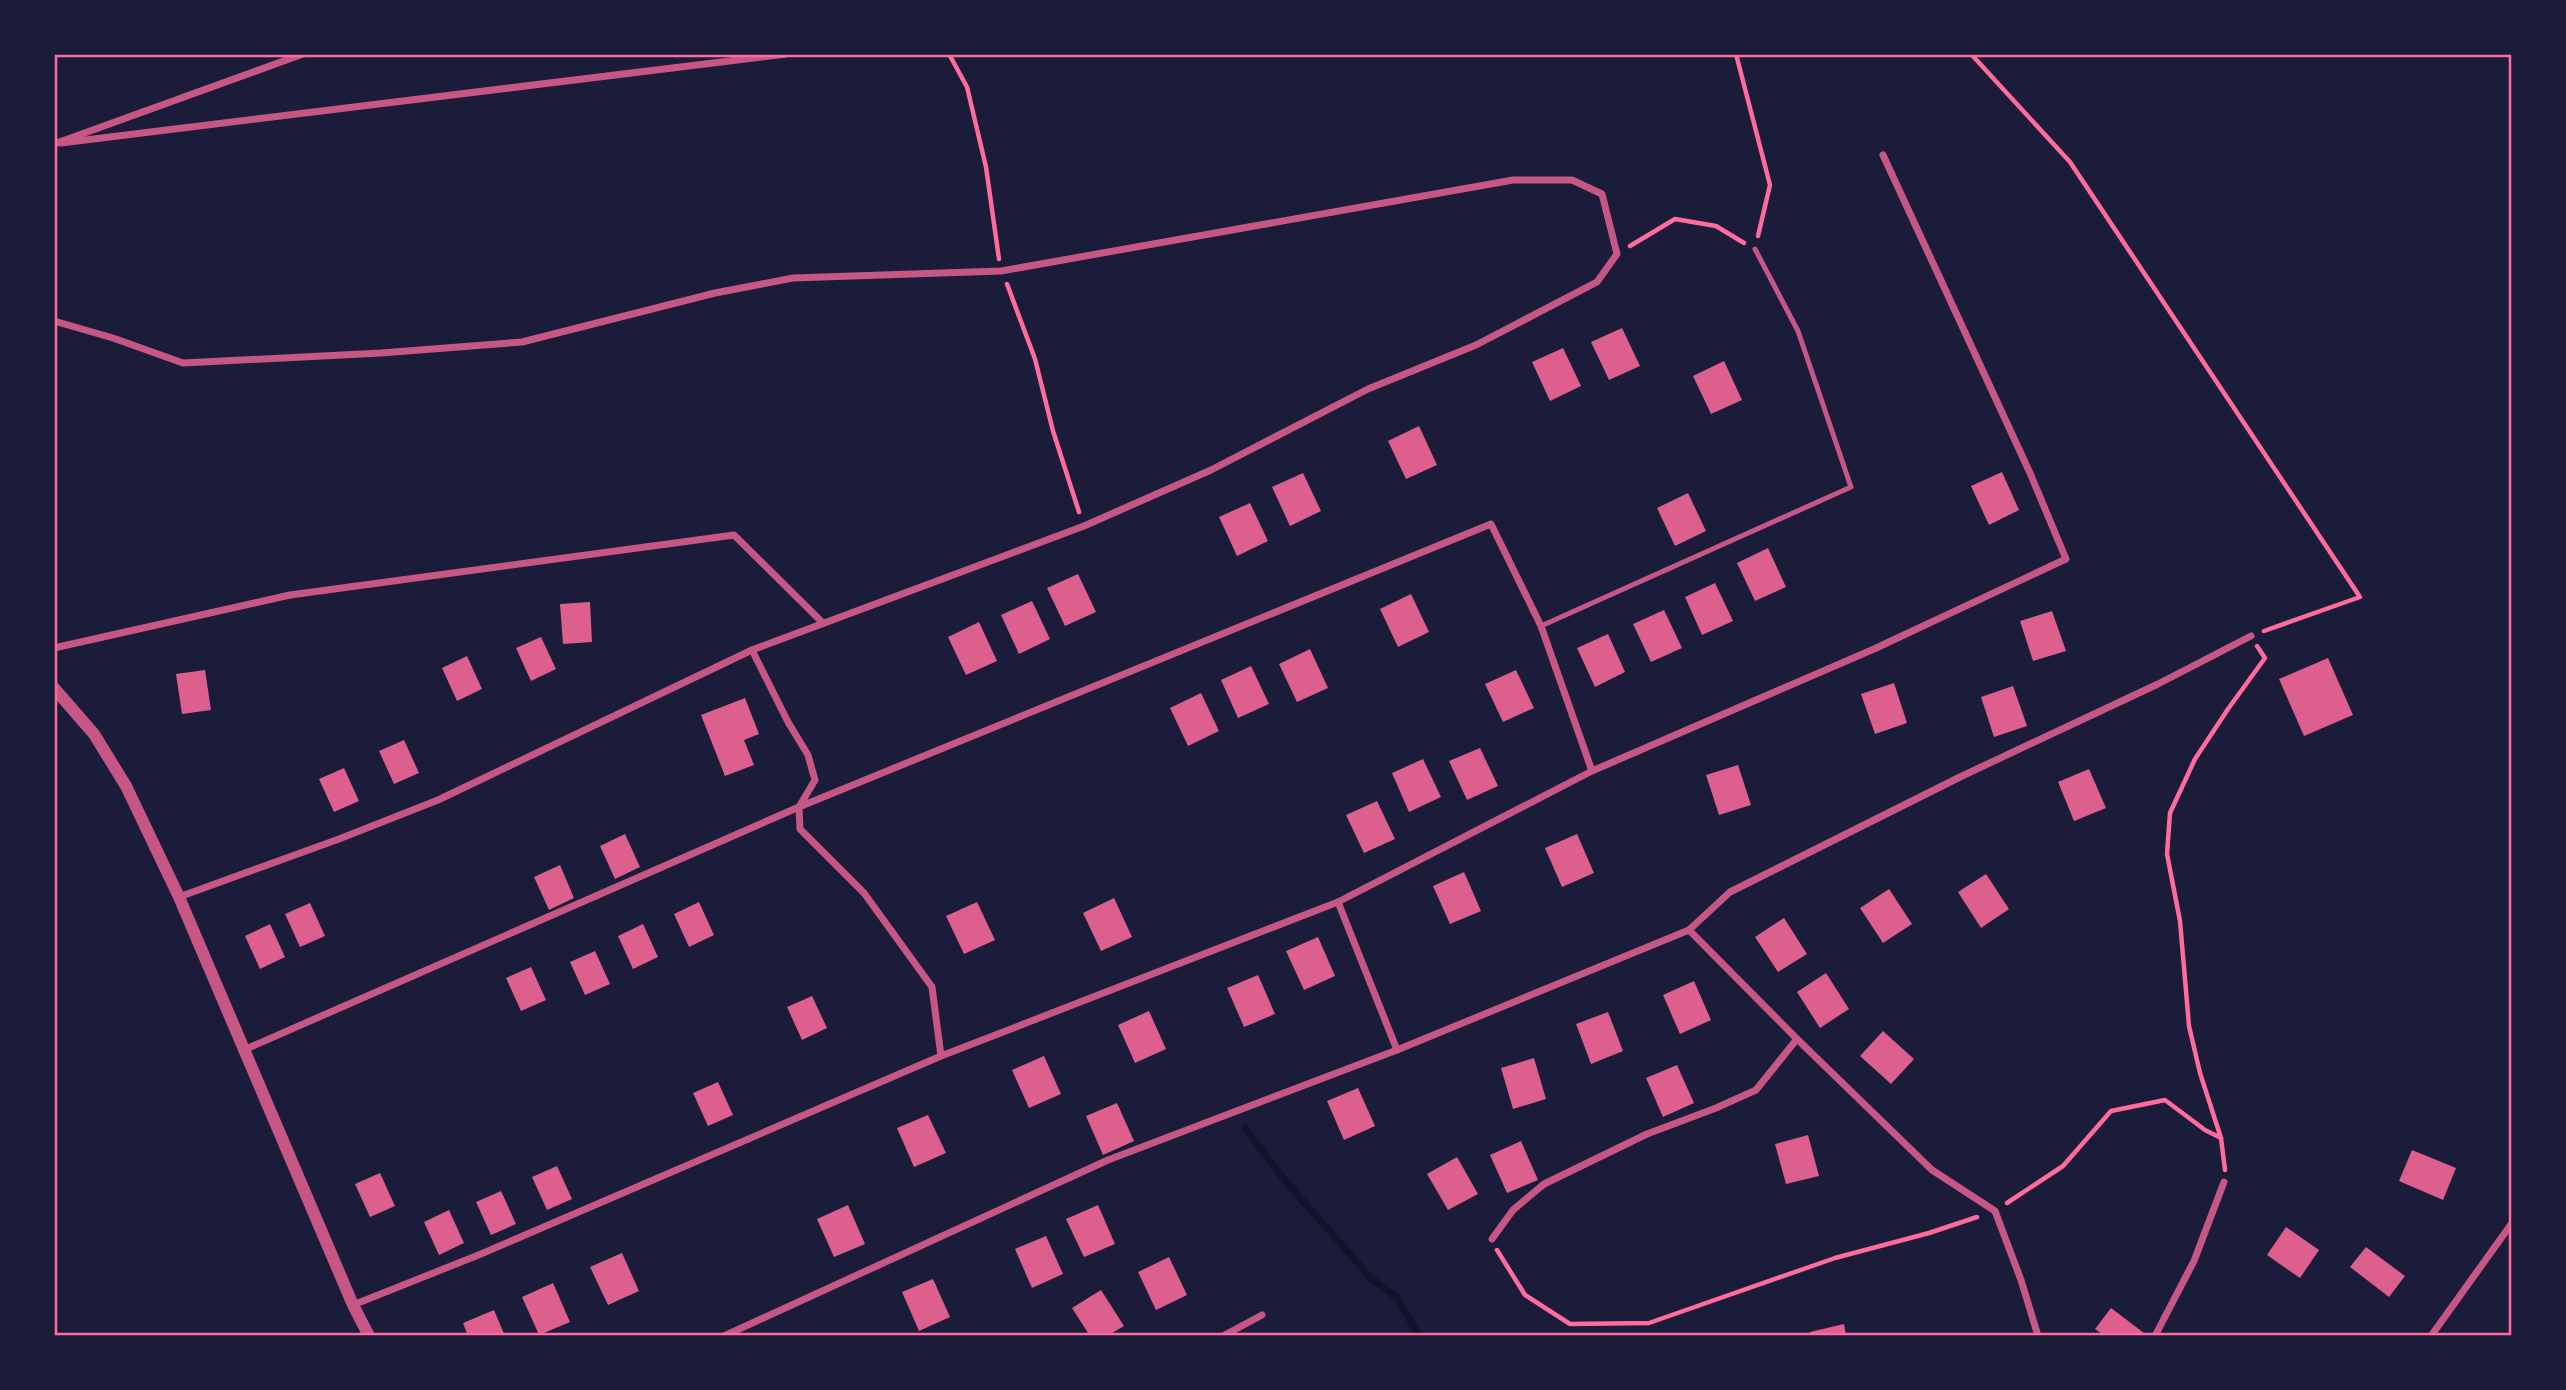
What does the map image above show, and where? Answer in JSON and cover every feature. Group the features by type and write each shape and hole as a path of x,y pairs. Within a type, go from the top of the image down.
{"street":[{"path":"58,143 303,54"},
{"path":"58,143 786,54"},
{"path":"353,1305 481,1254 941,1056 1338,902 1592,771 1874,649 2066,559 2030,473 1883,155"},
{"path":"54,321 113,338 183,363 522,342 715,293 793,278 1000,271 1513,180 1573,180 1602,194 1617,254 1597,282 1476,345 1368,389 1211,470 1084,526 752,650 438,800 179,897"},
{"path":"246,1049 799,807 1490,524 1541,626 1592,771"},
{"path":"54,649 290,595 734,535 823,623"},
{"path":"724,1336 1108,1160 1397,1050 1689,930 1730,892 2251,636"},
{"path":"752,650 788,722 808,755 815,780 799,807 800,829 864,893 932,987 941,1056"},
{"path":"54,688 94,734 126,786 179,897 353,1305 369,1336"},
{"path":"1338,902 1397,1050"},
{"path":"1689,930 1932,1170 1995,1211 2021,1280 2038,1336"},
{"path":"1492,1239 1513,1210 1544,1184 1647,1134 1756,1090 1797,1039"},
{"path":"2155,1336 2194,1261 2224,1182"},
{"path":"2431,1336 2512,1223"},
{"path":"1223,1336 1262,1315"}],"lane":[{"path":"1541,626 1851,487 1798,331 1755,249"}],"path":[{"path":"949,54 967,87 986,167 1000,271 1016,304 1035,359 1053,430 1084,526"},
{"path":"1617,254 1675,219 1716,226 1755,249 1770,185 1736,54"},
{"path":"1971,54 2070,162 2360,597 2251,636 2265,658 2195,759 2170,813 2167,854 2180,921 2189,1027 2200,1073 2221,1138 2225,1163 2224,1182"},
{"path":"1492,1239 1525,1295 1570,1324 1649,1322 1836,1258 1929,1233 1995,1211 2063,1166 2111,1111 2165,1100 2205,1130 2221,1138"}],"building":[{"path":"1622,328 1640,366 1609,380 1591,342"},
{"path":"1563,348 1581,386 1550,401 1532,362"},
{"path":"1724,361 1742,400 1711,414 1693,376"},
{"path":"1419,426 1437,465 1406,479 1388,441"},
{"path":"2002,472 2019,510 1989,525 1971,486"},
{"path":"1303,473 1321,511 1290,526 1272,487"},
{"path":"1688,493 1706,531 1675,546 1657,508"},
{"path":"1250,503 1268,541 1237,556 1219,517"},
{"path":"1768,548 1786,587 1755,601 1737,563"},
{"path":"1078,574 1096,612 1065,626 1047,588"},
{"path":"1715,583 1733,621 1702,635 1685,597"},
{"path":"1411,594 1429,632 1398,647 1380,609"},
{"path":"1032,601 1050,639 1019,654 1001,615"},
{"path":"590,602 592,642 563,644 560,604"},
{"path":"1664,610 1682,648 1651,662 1633,624"},
{"path":"2052,611 2066,651 2033,661 2020,621"},
{"path":"979,622 997,661 966,675 948,637"},
{"path":"1608,634 1625,672 1595,687 1577,648"},
{"path":"541,637 556,669 531,681 516,648"},
{"path":"1310,649 1328,688 1297,702 1279,664"},
{"path":"467,656 482,689 457,701 442,668"},
{"path":"2328,658 2353,715 2304,736 2279,679"},
{"path":"1251,666 1269,704 1238,718 1221,680"},
{"path":"205,670 211,710 182,714 176,674"},
{"path":"1516,670 1534,708 1503,722 1485,684"},
{"path":"1894,683 1907,723 1875,734 1861,694"},
{"path":"2013,686 2027,726 1994,737 1981,697"},
{"path":"1201,693 1219,731 1188,746 1170,708"},
{"path":"745,698 759,734 744,740 754,765 725,776 701,715"},
{"path":"404,740 419,773 394,784 379,751"},
{"path":"1480,748 1498,786 1467,800 1449,761"},
{"path":"1423,759 1441,797 1409,812 1392,773"},
{"path":"1738,765 1751,805 1719,815 1706,775"},
{"path":"344,768 359,801 334,812 319,779"},
{"path":"2089,769 2106,808 2074,821 2058,782"},
{"path":"1377,801 1395,839 1364,853 1346,815"},
{"path":"625,834 640,867 615,879 600,846"},
{"path":"1577,834 1594,873 1562,887 1545,848"},
{"path":"560,865 574,898 549,910 534,877"},
{"path":"1464,872 1481,911 1450,924 1433,886"},
{"path":"1986,874 2009,909 1981,928 1958,892"},
{"path":"1889,889 1912,924 1883,943 1860,908"},
{"path":"1114,898 1132,937 1101,951 1083,913"},
{"path":"699,902 714,935 689,947 674,914"},
{"path":"977,902 995,940 964,954 946,916"},
{"path":"310,903 325,936 300,947 285,914"},
{"path":"1784,918 1807,954 1778,972 1755,937"},
{"path":"270,924 285,957 260,969 245,936"},
{"path":"643,924 658,957 633,969 618,936"},
{"path":"1318,937 1335,976 1304,990 1286,951"},
{"path":"595,951 610,984 585,995 570,962"},
{"path":"531,967 546,1000 521,1011 506,978"},
{"path":"1826,973 1849,1009 1820,1028 1797,992"},
{"path":"1258,975 1275,1014 1244,1027 1227,988"},
{"path":"1694,981 1711,1020 1680,1034 1663,995"},
{"path":"812,996 827,1028 802,1040 787,1007"},
{"path":"1149,1011 1166,1049 1135,1063 1118,1025"},
{"path":"1608,1012 1623,1051 1591,1064 1576,1024"},
{"path":"1883,1031 1914,1059 1891,1084 1860,1056"},
{"path":"1044,1056 1061,1094 1029,1108 1012,1070"},
{"path":"1534,1058 1546,1099 1513,1109 1501,1068"},
{"path":"1677,1065 1694,1103 1663,1117 1646,1078"},
{"path":"718,1082 733,1115 708,1126 693,1093"},
{"path":"1358,1088 1375,1126 1344,1140 1327,1101"},
{"path":"1117,1103 1134,1141 1103,1155 1086,1116"},
{"path":"928,1115 946,1153 914,1167 897,1128"},
{"path":"1808,1135 1819,1176 1786,1184 1775,1144"},
{"path":"1521,1141 1538,1180 1507,1193 1490,1155"},
{"path":"2412,1150 2456,1168 2443,1200 2399,1181"},
{"path":"1457,1157 1478,1194 1448,1210 1427,1174"},
{"path":"557,1166 572,1199 547,1210 532,1177"},
{"path":"380,1173 395,1206 370,1217 355,1184"},
{"path":"501,1191 516,1224 491,1235 476,1202"},
{"path":"848,1205 865,1244 834,1257 817,1219"},
{"path":"1098,1205 1115,1244 1084,1257 1066,1219"},
{"path":"449,1210 464,1243 439,1255 424,1222"},
{"path":"2286,1227 2319,1250 2300,1278 2267,1255"},
{"path":"1046,1236 1063,1274 1032,1288 1015,1249"},
{"path":"2366,1247 2405,1276 2389,1297 2350,1267"},
{"path":"622,1253 639,1291 608,1305 590,1267"},
{"path":"1169,1257 1187,1295 1156,1310 1138,1272"},
{"path":"933,1279 950,1317 919,1331 902,1292"},
{"path":"553,1283 570,1322 539,1335 522,1297"},
{"path":"1101,1290 1124,1326 1107,1336 1090,1336 1072,1308"},
{"path":"2111,1308 2148,1336 2105,1336 2095,1329"},
{"path":"494,1310 505,1336 468,1336 463,1323"},
{"path":"1844,1324 1846,1336 1811,1336 1810,1332"}],"waterway":[{"path":"1245,1128 1283,1178 1370,1277 1398,1299 1419,1336"}]}
